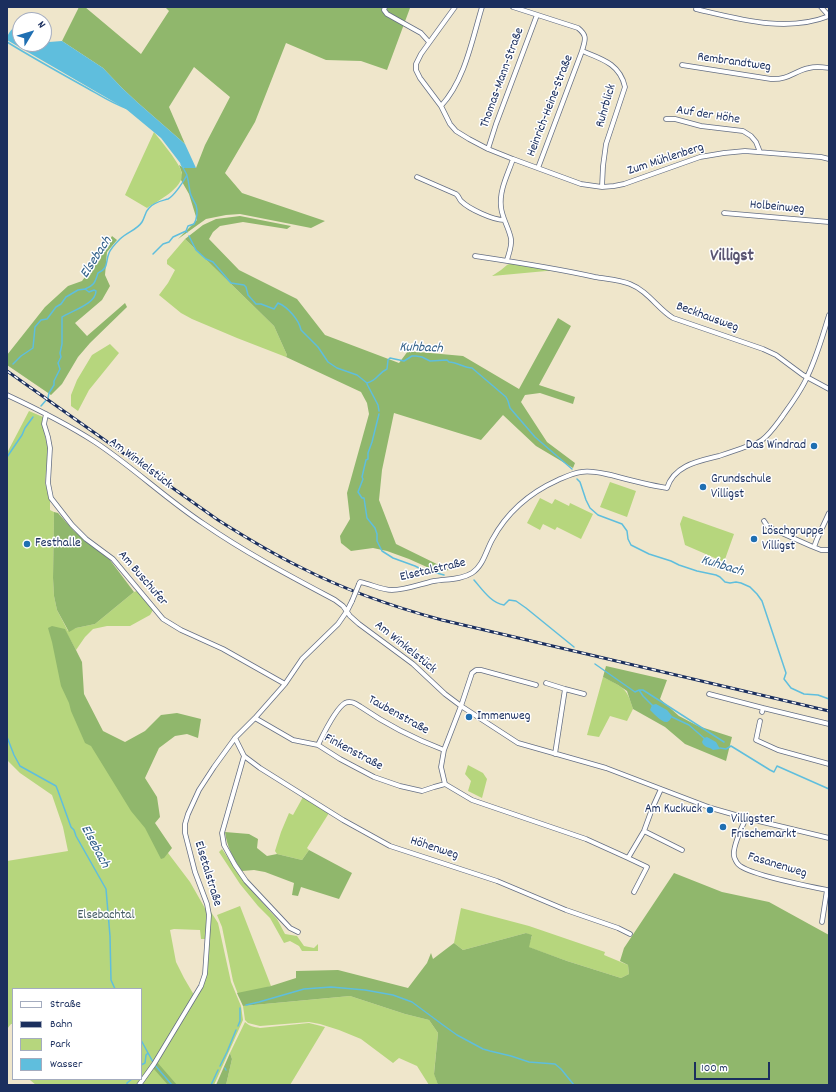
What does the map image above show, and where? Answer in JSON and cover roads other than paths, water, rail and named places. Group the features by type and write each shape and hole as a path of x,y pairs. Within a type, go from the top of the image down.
{"street":[{"path":"385,7 384,10 387,14 421,34 429,42 455,7"},
{"path":"441,106 449,97 462,72 482,7"},
{"path":"513,7 578,28 584,33 586,39 582,51"},
{"path":"696,9 732,18 764,23 806,23 820,20 829,16 821,7"},
{"name":"Thomas-Mann-Straße","path":"488,149 537,15"},
{"name":"Zum Mühlenberg","path":"429,42 418,59 416,70 456,131 488,149 581,184 602,187 624,184 700,157 724,153 745,151 821,157 829,160"},
{"name":"Heinrich-Heine-Straße","path":"538,168 582,51"},
{"name":"Ruhrblick","path":"582,51 605,60 614,66 624,80 625,87 606,144 602,187"},
{"name":"Rembrandtweg","path":"682,65 771,79 780,79 808,68 829,68"},
{"name":"Auf der Höhe","path":"666,120 675,119 701,126 743,131 751,136 756,142 760,152"},
{"path":"507,260 511,247 511,239 504,220 501,207 501,197 513,159"},
{"path":"417,177 456,194 459,196 461,201 480,212 495,219 504,220"},
{"name":"Holbeinweg","path":"724,213 829,222"},
{"name":"Beckhausweg","path":"475,256 565,270 631,284 649,297 673,318 763,349 776,355 803,375 829,389"},
{"path":"808,377 829,314"},
{"name":"Elsetalstraße","path":"139,1085 154,1064 201,986 205,974 209,914 184,833 188,814 199,790 234,738 255,718 285,684 302,659 338,624 347,611 359,583 386,589 399,589 435,581 460,578 471,574 482,561 500,527 520,504 544,487 572,474 581,472 595,472 641,482 652,486 667,488 676,473 686,466 755,444 762,440 784,414 808,377"},
{"name":"Am Winkelstück","path":"7,395 46,414 94,441 159,491 227,540 340,603 353,619 407,660 445,694 518,743 606,768 711,808 829,838"},
{"name":"Am Buschufer","path":"46,414 44,424 50,448 48,482 51,498 72,525 86,539 113,559 164,619 181,630 223,649 285,684"},
{"path":"814,547 829,513"},
{"path":"764,521 768,527 821,550 829,550"},
{"path":"536,685 481,670 476,670 472,673 444,750 441,768 445,784 472,800 586,839 647,867 634,892"},
{"path":"546,682 584,694"},
{"path":"555,754 565,689"},
{"path":"709,694 763,710 829,724"},
{"name":"Taubenstraße","path":"318,745 331,720 343,704 349,702 354,703 378,719 422,742 444,750"},
{"name":"Finkenstraße","path":"255,718 293,740 318,745 340,759 374,777 422,792 445,784"},
{"path":"760,721 756,740 778,750 829,764"},
{"path":"234,738 244,756"},
{"name":"Elsetalstraße","path":"244,756 222,832 224,845 246,881 290,928 298,932"},
{"name":"Höhenweg","path":"244,756 260,768 343,820 390,846 497,881 566,910 618,928 630,934"},
{"path":"628,858 644,831 652,809 662,789"},
{"name":"Fasanenweg","path":"746,818 737,838 734,855 738,865 748,870 788,882 827,890 822,922"},
{"path":"644,831 682,850"}],"water":[{"path":"12,29 12,43 7,40"},
{"path":"62,41 103,68 137,102 185,144 196,168 184,168 161,138 126,109 28,52 52,52 52,42"},
{"path":"656,704 667,710 672,716 667,722 658,718 650,710 652,705"},
{"path":"707,737 716,742 720,749 713,750 704,745 702,742 704,738"}],"waterway":[{"name":"Elsebach","path":"7,42 107,100 128,109"},
{"name":"Elsebach","path":"41,406 48,398 60,369 58,363 61,357 62,317 92,300 96,291 94,290 89,292 85,289 93,285 98,273 104,269 111,249 123,237 140,225 147,211 153,204 168,199 176,192 187,175 181,164"},
{"name":"Kuhbach","path":"187,176 190,194 196,205 197,212 194,224 188,226 187,232"},
{"path":"153,254 163,244 169,242 173,237 186,231"},
{"name":"Kuhbach","path":"189,236 196,250 206,259 213,262 231,283 244,285 248,295 256,304 261,304 274,309 278,303 289,311 298,322 301,330 318,347 328,362 337,368 357,375 367,383 374,380 387,369 388,360 390,358 404,361 412,356 416,356 430,361 447,360 449,362 472,368 506,397 510,408 535,437 572,469"},
{"path":"13,364 21,356 33,348 35,327 41,320 47,319 66,297 78,290 85,289"},
{"path":"367,384 378,405 379,411"},
{"path":"379,414 368,453 368,459 366,460 362,477 363,479 358,492 362,498 364,498 367,518 375,528 377,541 382,551 393,558 419,568 444,575"},
{"name":"Elsebach","path":"7,457 33,417"},
{"name":"Kuhbach","path":"577,479 580,482 590,508 598,515 622,524 627,531 628,539 631,545 649,554 679,565 716,575 725,582 736,582 750,587 762,601 786,673 784,679 791,688 804,694 818,695 829,699"},
{"path":"474,580 495,602 504,605 509,600 516,601 574,647"},
{"path":"595,664 635,692 639,690 653,706"},
{"path":"639,690 643,690 724,742"},
{"path":"672,717 689,725 705,739"},
{"name":"Elsebach","path":"7,737 20,766 56,786 71,827 106,889 110,936 111,980 115,988"},
{"path":"720,748 726,749 731,746 774,772 777,766 829,789"},
{"path":"246,1005 304,989 331,987 365,990 393,995 412,1002 457,1035 483,1049 529,1062 555,1064 574,1085"},
{"path":"238,1026 240,1021 240,1008"},
{"path":"220,1066 236,1030"},
{"name":"Elsebach","path":"142,1042 154,1064 172,1085"},
{"path":"142,1064 145,1063 146,1055 148,1053"},
{"path":"211,1085 218,1070"},
{"path":"127,1085 131,1080"}],"railway":[{"path":"7,371 218,520 280,557 336,584 388,604 442,620 829,711"}],"place":[{"name":"Das Windrad","path":"814,446"},
{"name":"Grundschule Villigst","path":"703,487"},
{"name":"Löschgruppe Villigst","path":"754,539"},
{"name":"Festhalle","path":"27,544"},
{"name":"Immenweg","path":"469,717"},
{"name":"Am Kuckuck","path":"710,810"},
{"name":"Villigster Frischemarkt","path":"723,827"}],"district":[{"name":"Villigst","path":"732,258"}],"park label":[{"name":"Elsebachtal","path":"106,916"}]}
